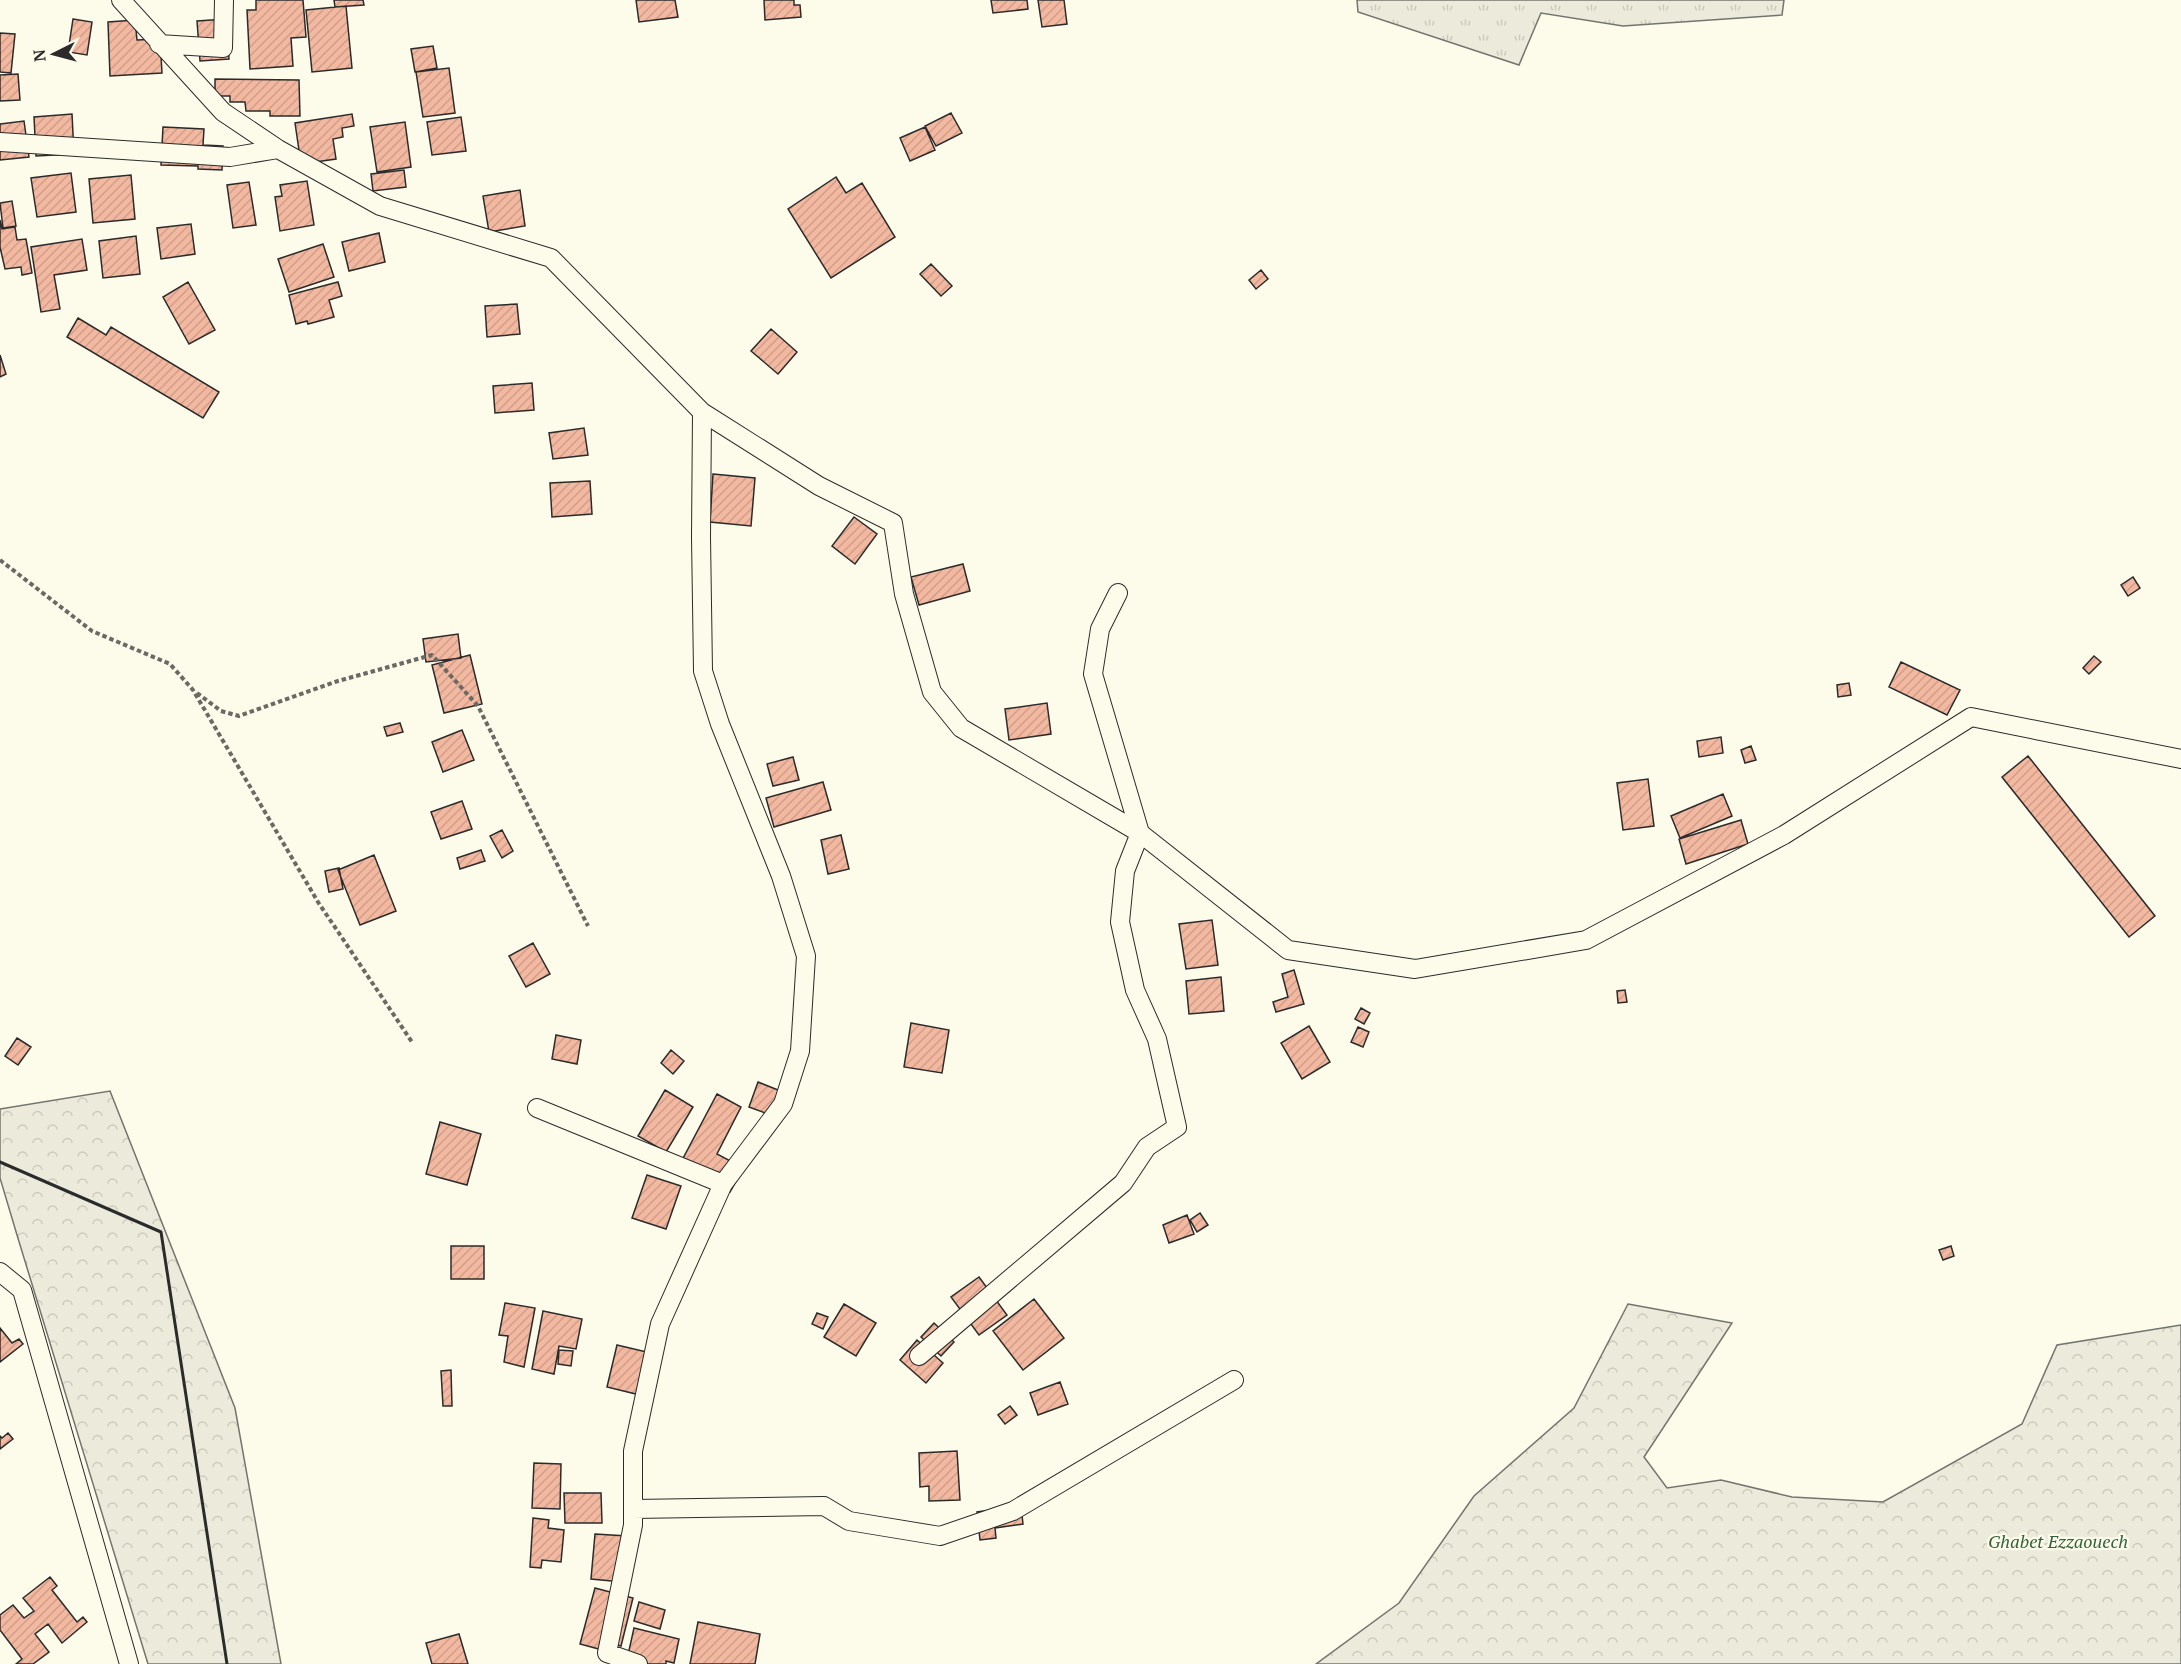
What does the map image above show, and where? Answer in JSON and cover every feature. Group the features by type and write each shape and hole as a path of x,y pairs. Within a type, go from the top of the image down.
{"street":[{"path":"121,0 223,112 278,149 380,206 552,258 702,412 819,486 893,523 904,594 932,692 961,728 1140,833 1288,950 1416,969 1586,940 1784,835 1971,717 2181,759"},
{"path":"159,44 223,48 224,0"},
{"path":"0,142 230,157 278,149"},
{"path":"638,1664 607,1653 633,1525 633,1451 660,1324 723,1184 783,1104 800,1050 806,956 781,876 720,724 703,672 702,412"},
{"path":"919,1356 1123,1183 1147,1147 1177,1127 1156,1039 1135,990 1120,922 1125,871 1140,833 1093,674 1100,628 1118,593"},
{"path":"537,1108 723,1184"},
{"path":"0,1272 22,1290 129,1664"},
{"path":"633,1509 824,1506 849,1521 939,1536 1013,1511 1234,1380"}],"path":[{"path":"0,560 92,631 170,664 193,690 220,711 239,716 338,681 432,655 478,706 588,926"},
{"path":"193,690 318,902 412,1042"}],"green space":[{"path":"1357,0 1784,0 1782,15 1623,26 1541,13 1519,65 1358,12"},
{"path":"110,1091 235,1408 281,1664 148,1664 17,1235 0,1178 0,1109"},
{"name":"Ghabet Ezzaouech","path":"1628,1304 1732,1323 1644,1457 1667,1488 1721,1480 1792,1497 1883,1502 2022,1424 2057,1345 2181,1325 2181,1664 1316,1664 1399,1603 1474,1496 1574,1408"}],"building":[{"path":"256,0 303,0 306,37 291,38 293,66 250,69 247,10 256,10"},
{"path":"334,0 363,0 364,5 335,7"},
{"path":"636,0 675,0 678,17 639,22"},
{"path":"764,0 794,0 794,5 800,5 801,17 765,20"},
{"path":"991,0 1027,0 1028,9 993,13"},
{"path":"1038,0 1064,0 1067,24 1042,27"},
{"path":"346,6 352,68 312,72 306,10"},
{"path":"73,19 92,22 87,55 68,52"},
{"path":"226,19 229,59 200,61 197,21"},
{"path":"135,20 137,40 160,39 162,73 110,76 108,22"},
{"path":"0,33 15,34 11,73 0,72"},
{"path":"433,46 437,68 415,72 411,49"},
{"path":"449,68 455,113 423,117 416,72"},
{"path":"18,74 20,100 0,101 0,75"},
{"path":"215,79 299,80 300,116 270,116 270,111 246,111 245,102 230,102 230,96 215,96"},
{"path":"951,113 962,133 936,146 925,126"},
{"path":"72,114 74,154 36,156 34,117"},
{"path":"352,114 354,126 342,128 343,137 333,139 336,159 301,164 295,123"},
{"path":"461,117 466,151 432,155 427,122"},
{"path":"24,121 29,157 0,160 0,124"},
{"path":"405,122 411,167 377,172 370,127"},
{"path":"163,127 204,129 203,145 223,146 222,170 198,169 198,166 161,165"},
{"path":"925,127 935,150 910,161 900,138"},
{"path":"404,170 406,187 373,191 371,174"},
{"path":"71,173 76,212 37,217 31,178"},
{"path":"131,175 135,219 93,223 89,179"},
{"path":"836,177 846,193 862,183 895,237 831,278 788,209"},
{"path":"307,181 314,225 280,231 275,197 282,196 280,185"},
{"path":"249,182 256,225 233,228 227,185"},
{"path":"520,190 525,226 489,232 483,196"},
{"path":"12,201 16,226 3,228 0,203"},
{"path":"0,220 2,229 15,227 17,240 26,239 32,273 22,275 21,267 5,269 0,247"},
{"path":"191,224 195,254 161,259 157,228"},
{"path":"379,233 385,262 349,271 342,242"},
{"path":"136,236 140,274 103,278 99,241"},
{"path":"82,239 87,270 54,275 60,309 41,312 31,247"},
{"path":"323,244 334,277 289,292 278,259"},
{"path":"931,264 952,286 941,296 920,274"},
{"path":"1261,270 1268,279 1256,289 1249,280"},
{"path":"188,282 215,330 189,344 163,297"},
{"path":"338,282 342,296 329,300 334,317 308,324 307,321 296,324 289,295"},
{"path":"517,304 520,334 487,337 485,306"},
{"path":"78,318 106,335 111,327 219,392 203,418 67,337"},
{"path":"771,329 797,352 778,374 751,351"},
{"path":"0,355 6,374 0,377"},
{"path":"532,383 534,410 495,413 493,386"},
{"path":"584,428 588,455 553,459 549,433"},
{"path":"713,474 755,478 751,526 710,522"},
{"path":"590,481 592,514 552,517 550,483"},
{"path":"854,517 877,534 855,564 832,546"},
{"path":"963,564 970,591 919,605 911,577"},
{"path":"2133,577 2140,588 2128,596 2121,585"},
{"path":"458,634 461,658 426,662 423,639"},
{"path":"470,655 482,704 444,713 432,665"},
{"path":"2094,656 2101,662 2089,674 2083,668"},
{"path":"1901,662 1960,690 1947,715 1889,687"},
{"path":"1849,683 1851,695 1838,697 1837,685"},
{"path":"1047,703 1051,734 1009,740 1005,709"},
{"path":"400,723 403,732 387,736 384,727"},
{"path":"462,730 474,760 443,772 432,742"},
{"path":"1721,737 1723,753 1699,757 1697,741"},
{"path":"1751,746 1756,760 1745,763 1741,750"},
{"path":"2028,756 2155,916 2129,937 2002,777"},
{"path":"793,757 799,780 773,786 767,764"},
{"path":"1648,779 1654,826 1623,830 1617,783"},
{"path":"823,782 831,810 774,827 766,798"},
{"path":"1723,794 1732,816 1680,838 1671,816"},
{"path":"462,801 472,829 441,839 431,812"},
{"path":"1741,820 1748,844 1686,864 1679,839"},
{"path":"502,830 513,851 502,858 490,836"},
{"path":"841,835 849,869 828,874 821,840"},
{"path":"481,850 485,861 460,869 457,858"},
{"path":"374,855 396,911 360,925 338,870"},
{"path":"339,868 343,889 329,892 325,871"},
{"path":"1212,920 1218,965 1186,969 1179,924"},
{"path":"533,943 550,974 526,987 509,956"},
{"path":"1294,970 1304,1004 1276,1012 1273,1002 1288,997 1282,974"},
{"path":"1221,977 1224,1011 1189,1014 1186,981"},
{"path":"1625,990 1627,1002 1618,1003 1617,991"},
{"path":"1361,1008 1370,1013 1364,1024 1355,1019"},
{"path":"911,1023 949,1030 942,1073 904,1067"},
{"path":"1309,1026 1330,1062 1302,1079 1281,1043"},
{"path":"1358,1027 1369,1032 1363,1047 1351,1042"},
{"path":"556,1035 581,1040 577,1064 552,1059"},
{"path":"17,1038 31,1047 18,1065 5,1056"},
{"path":"671,1050 684,1061 673,1074 661,1063"},
{"path":"758,1082 788,1094 779,1118 749,1107"},
{"path":"665,1090 693,1107 666,1152 638,1136"},
{"path":"717,1094 741,1107 717,1154 734,1163 738,1178 730,1192 679,1166"},
{"path":"440,1122 481,1134 467,1185 426,1174"},
{"path":"647,1175 681,1186 666,1229 632,1218"},
{"path":"1200,1213 1208,1225 1197,1232 1190,1220"},
{"path":"1187,1215 1194,1234 1169,1243 1163,1225"},
{"path":"451,1246 484,1246 484,1279 451,1279"},
{"path":"1951,1246 1954,1256 1943,1260 1939,1250"},
{"path":"979,1277 1007,1315 979,1335 951,1297"},
{"path":"1034,1299 1064,1338 1023,1370 993,1331"},
{"path":"505,1303 535,1308 524,1367 504,1362 508,1336 499,1335"},
{"path":"844,1304 876,1323 856,1356 824,1337"},
{"path":"543,1311 582,1319 576,1349 559,1346 554,1374 532,1369"},
{"path":"817,1313 828,1317 823,1329 812,1324"},
{"path":"934,1323 954,1342 941,1356 921,1337"},
{"path":"0,1328 12,1343 19,1339 23,1344 0,1362"},
{"path":"917,1340 943,1363 926,1383 900,1360"},
{"path":"617,1345 651,1353 640,1395 607,1387"},
{"path":"559,1350 573,1351 571,1366 558,1364"},
{"path":"451,1370 452,1406 443,1406 441,1371"},
{"path":"1060,1382 1068,1404 1038,1415 1030,1393"},
{"path":"1010,1406 1017,1415 1005,1424 998,1415"},
{"path":"8,1433 13,1439 0,1449 0,1436 2,1438"},
{"path":"957,1451 960,1500 929,1501 929,1486 920,1487 919,1453"},
{"path":"534,1463 561,1464 560,1509 532,1508"},
{"path":"564,1493 601,1493 602,1523 565,1523"},
{"path":"1021,1506 1023,1524 995,1528 996,1538 980,1540 977,1512"},
{"path":"533,1518 549,1520 548,1528 564,1530 561,1562 542,1560 541,1568 530,1567"},
{"path":"595,1534 627,1536 622,1582 591,1579"},
{"path":"50,1577 57,1586 52,1590 77,1622 83,1617 87,1622 62,1643 48,1624 35,1634 49,1652 33,1664 16,1664 22,1659 0,1630 0,1615 13,1605 24,1618 34,1611 23,1598"},
{"path":"595,1588 633,1598 621,1646 613,1644 610,1652 580,1644"},
{"path":"639,1602 665,1610 660,1629 634,1621"},
{"path":"698,1622 760,1634 755,1664 690,1664"},
{"path":"634,1628 679,1639 674,1663 666,1661 666,1664 626,1664"},
{"path":"459,1634 468,1664 432,1664 426,1643"}],"wall":[{"path":"0,1162 161,1232 227,1664"}]}
